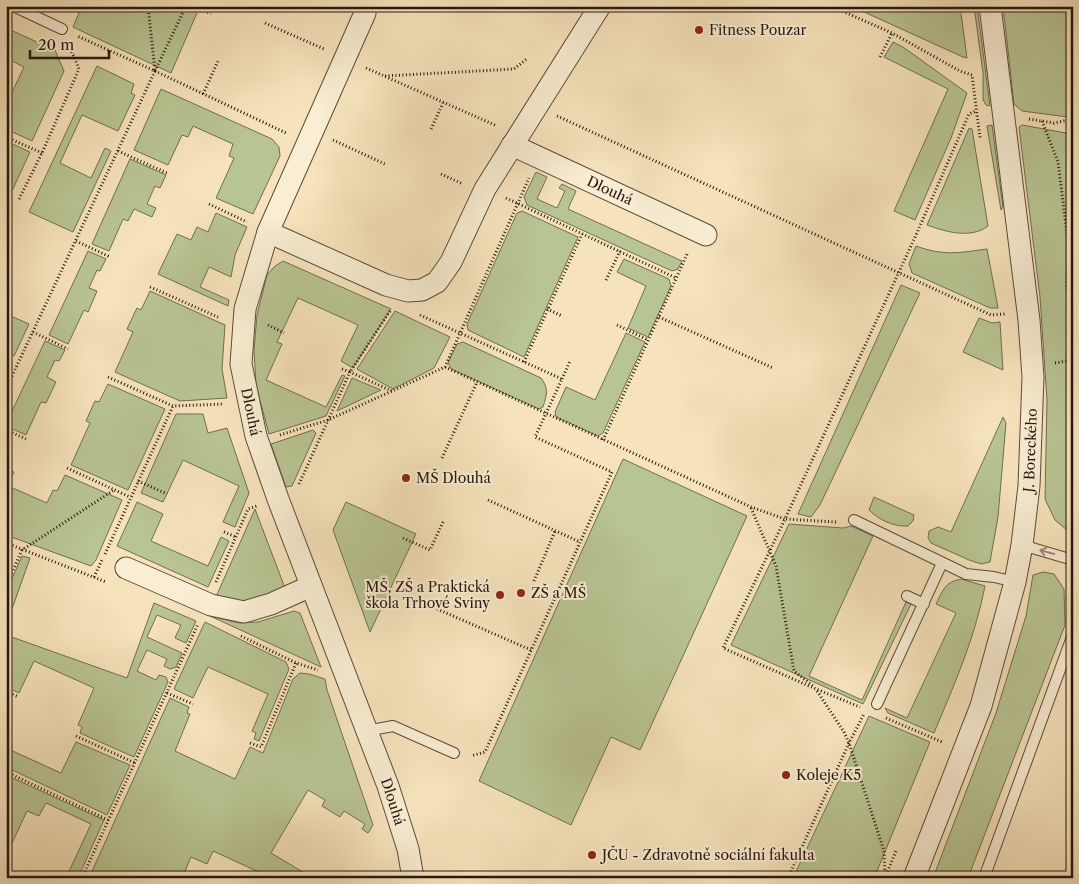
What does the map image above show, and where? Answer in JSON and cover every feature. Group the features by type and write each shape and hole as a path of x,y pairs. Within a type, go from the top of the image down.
{"street":[{"path":"268,232 386,285 408,291 422,290 438,282 452,262 485,189 600,6"},
{"name":"J. Boreckého","path":"914,878 981,706 1015,582 1022,545 1030,468 1032,366 1029,320 990,6"},
{"name":"Dlouhá","path":"365,12 268,232 245,309 241,364 258,442 388,786 408,849 413,878"},
{"name":"Dlouhá","path":"512,145 702,233"},
{"path":"126,568 206,603 244,612 272,604 311,586"}],"lane":[{"path":"13,6 62,29"},
{"path":"854,520 966,574 994,577 1015,582"},
{"path":"1022,545 1073,560"},
{"path":"877,704 942,563"},
{"path":"907,596 924,604"},
{"path":"984,878 1073,634"},
{"path":"366,731 393,726 454,753"}],"path":[{"path":"148,6 155,72"},
{"path":"6,389 186,6"},
{"path":"195,6 211,14"},
{"path":"832,6 892,32 972,76 980,140"},
{"path":"838,6 842,11"},
{"path":"265,23 498,127"},
{"path":"62,29 203,94 310,137 387,165"},
{"path":"19,199 79,70 62,29"},
{"path":"880,56 892,32"},
{"path":"384,76 514,69 528,58"},
{"path":"203,94 219,59"},
{"path":"431,129 444,102"},
{"path":"536,107 991,315 1006,314"},
{"path":"788,878 849,743 867,710 723,648 785,519 969,114 976,111"},
{"path":"258,442 328,420 446,367 538,157 558,116"},
{"path":"1024,118 1054,123 1073,119"},
{"path":"1042,121 1058,162 1068,241 1067,292 1073,306"},
{"path":"6,137 42,153"},
{"path":"118,151 169,174"},
{"path":"441,174 464,185"},
{"path":"485,189 676,278"},
{"path":"209,204 268,232"},
{"path":"603,440 676,278 702,233"},
{"path":"524,362 582,234"},
{"path":"76,241 110,257"},
{"path":"606,280 620,251"},
{"path":"150,287 223,320 244,321"},
{"path":"296,491 350,372 395,304"},
{"path":"1004,307 1006,322"},
{"path":"547,310 562,316"},
{"path":"412,311 562,380"},
{"path":"659,317 773,368"},
{"path":"617,325 648,340"},
{"path":"33,332 68,348"},
{"path":"454,753 464,757 476,756 485,752 612,472 535,437 570,361"},
{"path":"446,367 751,507 785,519 843,523 854,520"},
{"path":"342,369 393,391"},
{"path":"108,377 173,406 248,402"},
{"path":"442,458 477,382"},
{"path":"94,577 173,406"},
{"path":"6,430 26,439"},
{"path":"67,468 130,497"},
{"path":"138,481 167,494"},
{"path":"6,586 22,550 114,490"},
{"path":"488,500 580,542"},
{"path":"82,878 202,618 206,603 248,508 264,504"},
{"path":"751,507 776,566 794,670 816,689 849,743 884,850 885,877"},
{"path":"403,538 430,550 444,520"},
{"path":"534,581 555,531"},
{"path":"224,532 236,537"},
{"path":"437,608 531,650"},
{"path":"250,743 261,747 296,663"},
{"path":"6,692 19,697"},
{"path":"167,692 193,704"},
{"path":"882,716 942,742"},
{"path":"939,750 945,734"},
{"path":"76,736 135,763"},
{"path":"6,772 108,820"},
{"path":"885,877 900,842"}],"green space":[{"path":"82,6 200,6 171,73 73,27"},
{"path":"851,6 960,6 967,58 963,57"},
{"path":"974,6 977,6 990,106 986,105 983,100 983,73"},
{"path":"1003,6 1073,6 1073,116 1022,111 1014,104"},
{"path":"6,28 55,50 64,71 32,141 6,129 6,105 24,67 6,58"},
{"path":"893,42 903,47 967,93 951,138 915,220 894,211 948,89 884,57"},
{"path":"97,66 134,84 131,93 135,95 118,131 82,115 60,163 91,178 105,148 111,151 73,232 29,212"},
{"path":"161,89 272,139 279,147 280,156 253,214 216,198 234,158 229,156 233,144 193,126 188,137 182,135 168,165 134,150"},
{"path":"992,125 1003,207 1001,210 987,126"},
{"path":"1022,125 1066,133 1073,132 1073,535 1055,520 1045,499 1047,400 1040,297 1019,127"},
{"path":"969,128 972,129 988,226 974,232 950,232 927,225"},
{"path":"6,141 30,152 12,191 6,188"},
{"path":"130,159 166,175 160,188 155,186 147,204 156,208 152,217 134,209 128,221 123,219 109,251 92,244"},
{"path":"536,172 547,177 537,199 557,208 565,191 559,188 562,184 576,191 568,209 682,261 678,269 672,271 527,205 524,197"},
{"path":"522,211 578,237 524,357 468,330 467,324 517,213"},
{"path":"216,213 247,227 235,255 231,277 209,267 200,287 229,300 228,306 158,274 177,234 191,240 197,227 208,232"},
{"path":"916,246 951,253 987,249 998,308 990,308 912,273 909,264"},
{"path":"88,251 106,259 100,271 97,270 89,288 97,291 88,312 84,310 68,344 49,335"},
{"path":"624,259 669,279 671,286 648,337 628,328 646,286 617,272"},
{"path":"283,261 391,309 353,368 341,361 358,325 298,298 277,342 282,344 266,380 326,407 342,375 345,376 326,416 269,434 256,385 254,350 257,315 267,275"},
{"path":"901,285 920,293 820,505 811,517 798,514"},
{"path":"150,291 225,325 222,369 227,398 180,401 115,372 133,332 127,329 137,308 141,310"},
{"path":"395,311 450,337 434,368 393,389 357,369"},
{"path":"6,314 29,324 14,356 6,353"},
{"path":"979,318 992,323 1000,322 1003,370 963,352"},
{"path":"626,333 645,342 603,433 598,436 556,417 555,412 566,387 595,400"},
{"path":"45,341 65,350 59,361 55,360 47,377 56,382 46,403 41,402 26,435 6,426 6,424"},
{"path":"463,342 541,378 546,392 543,407 539,409 451,369 448,362 457,344"},
{"path":"352,378 381,390 337,411"},
{"path":"108,384 165,409 128,490 71,465 90,423 86,421 95,401 99,402"},
{"path":"176,414 203,414 208,433 227,428 249,493 235,527 223,522 239,486 183,460 163,502 141,493"},
{"path":"1003,417 1006,423 998,517 990,562 981,564 931,543 928,538 929,531 938,527 951,532"},
{"path":"313,430 316,433 292,486 286,487 271,444"},
{"path":"623,459 747,516 640,750 611,737 571,825 479,781"},
{"path":"6,469 14,472 8,486 47,503 53,490 57,491 65,475 122,500 96,560 91,566 6,535"},
{"path":"874,497 914,515 913,521 908,526 903,526 892,524 877,517 869,510"},
{"path":"137,502 163,514 151,541 208,566 221,537 229,541 208,587 117,546"},
{"path":"346,502 416,534 370,632 333,530"},
{"path":"255,509 285,588 246,604 215,599"},
{"path":"789,524 843,528 851,526 873,536 809,676 862,700 906,602 911,604 863,704 731,645"},
{"path":"22,556 30,558 6,626 6,592"},
{"path":"1043,572 1054,574 1064,589 1065,625 968,878 933,878 996,713 1026,616 1033,575"},
{"path":"961,579 985,586 970,643 934,733 888,713 885,708 907,718 956,613 936,604 943,591 951,582"},
{"path":"154,603 196,621 186,643 175,638 181,625 157,615 147,637 182,653 176,667 170,669 164,666 167,659 147,650 137,671 156,680 159,675 166,677 168,682 134,757 80,733 82,727 78,725 94,688 34,661 19,693 6,687 6,635 127,678"},
{"path":"294,611 300,613 321,667 210,616 239,623 258,622"},
{"path":"205,622 286,662 289,669 259,741 254,739 256,733 252,731 268,694 208,667 193,698 174,689"},
{"path":"300,673 325,679 327,690 373,825 368,833 362,829 365,824 344,811 340,817 322,806 325,800 308,790 271,853 313,878 272,878 213,851 207,864 191,857 182,878 89,878 170,698 189,707 187,713 190,714 175,751 235,779 250,747 263,753 293,679"},
{"path":"869,716 930,742 877,871 873,878 793,878"},
{"path":"76,742 130,765 107,815 6,767 6,748 61,773"},
{"path":"6,775 104,820 78,878 66,878 91,824 46,803 39,816 27,811 6,856"}],"place":[{"name":"Fitness Pouzar","path":"699,30"},
{"name":"MŠ Dlouhá","path":"406,478"},
{"name":"ZŠ a MŠ","path":"521,593"},
{"name":"MŠ, ZŠ a Praktická škola Trhové Sviny","path":"500,595"},
{"name":"Koleje K5","path":"786,775"},
{"name":"JČU - Zdravotně sociální fakulta","path":"592,855"}]}
